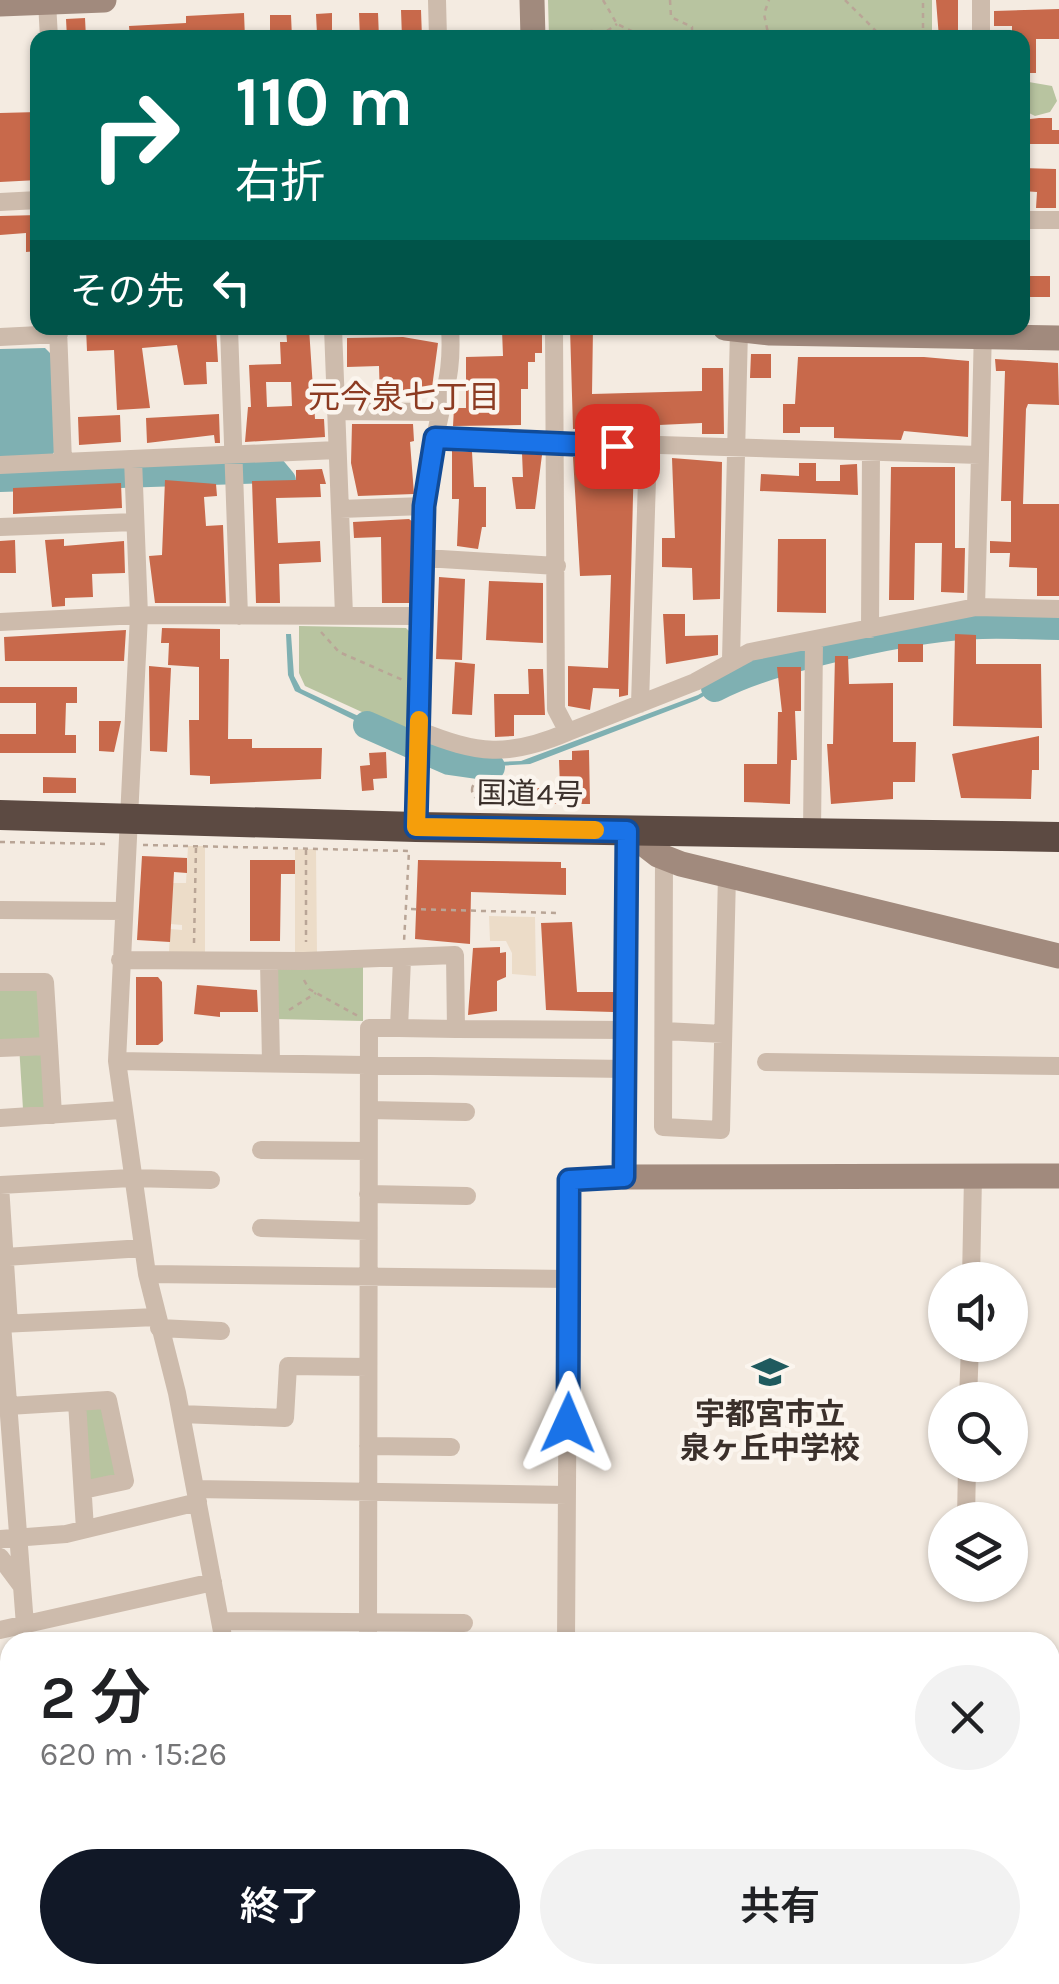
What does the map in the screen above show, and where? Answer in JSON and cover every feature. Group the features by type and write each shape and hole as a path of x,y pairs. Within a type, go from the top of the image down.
{"highway":[{"name":"国道4号","path":"0,815 128,832 416,827 1059,837"}],"street":[{"path":"0,4 104,0"},
{"path":"437,0 438,30"},
{"path":"532,0 533,30"},
{"path":"981,0 981,30"},
{"path":"47,2 49,30"},
{"path":"0,202 30,200"},
{"path":"1030,220 1059,220"},
{"path":"0,336 30,333"},
{"path":"58,335 63,462"},
{"path":"229,335 239,616"},
{"path":"333,335 344,615"},
{"path":"416,827 424,506 440,412 453,371 450,335"},
{"path":"554,335 556,710 568,732"},
{"path":"731,660 736,449 732,335"},
{"path":"976,607 984,335"},
{"path":"1027,335 1059,338"},
{"path":"336,411 440,412"},
{"path":"435,438 980,456"},
{"path":"640,704 648,447"},
{"path":"0,465 337,450"},
{"path":"870,629 872,452"},
{"path":"133,459 139,616 117,1061 143,1248 181,1414 222,1632"},
{"path":"340,509 424,506"},
{"path":"0,527 136,522"},
{"path":"425,558 557,566"},
{"path":"418,730 488,753 522,748 694,682 750,652 976,607 1059,609"},
{"path":"0,622 139,616 422,616"},
{"path":"812,833 814,640"},
{"path":"627,831 664,857 1059,956"},
{"path":"624,1177 627,831"},
{"path":"664,857 663,1128 722,1130 727,875"},
{"path":"0,910 123,911"},
{"path":"120,960 302,961 455,955 456,1028"},
{"path":"399,1028 402,959"},
{"path":"270,961 271,1062"},
{"path":"0,982 45,982 53,1114"},
{"path":"368,1632 369,1028 626,1030"},
{"path":"664,1032 724,1034"},
{"path":"0,1048 49,1046"},
{"path":"117,1061 625,1069"},
{"path":"766,1062 1059,1066"},
{"path":"0,1118 121,1110"},
{"path":"368,1110 466,1112"},
{"path":"261,1150 368,1151"},
{"path":"971,1262 973,1176"},
{"path":"566,1632 569,1180 1059,1176"},
{"path":"24,1625 22,1586 9,1538 0,1185 131,1178 211,1180"},
{"path":"368,1194 467,1196"},
{"path":"262,1228 368,1230"},
{"path":"4,1257 143,1248"},
{"path":"148,1274 569,1279"},
{"path":"4,1324 158,1323 221,1331"},
{"path":"181,1414 285,1418 288,1366 368,1367"},
{"path":"8,1406 108,1400 134,1517"},
{"path":"77,1402 86,1529"},
{"path":"368,1446 452,1446"},
{"path":"83,1490 126,1481"},
{"path":"9,1538 86,1529 196,1496 368,1492 568,1496"},
{"path":"0,1557 22,1586"},
{"path":"0,1630 213,1582"},
{"path":"220,1621 464,1623"}],"path":[{"path":"603,0 617,24 630,30"},
{"path":"670,0 671,17 692,30"},
{"path":"767,30 764,14 768,0"},
{"path":"844,0 875,30"},
{"path":"923,0 923,30"},
{"path":"610,30 617,24"},
{"path":"319,615 321,634 339,652 401,679 420,681"},
{"path":"473,804 473,792 481,780 490,783 492,800"},
{"path":"473,792 482,799 492,790"},
{"path":"0,842 128,832 196,846 409,851 402,959"},
{"path":"193,960 196,846"},
{"path":"306,849 302,961 309,988 351,1008 369,1028"},
{"path":"408,908 560,912"},
{"path":"271,1018 317,992"}],"green space":[{"path":"548,0 932,0 932,30 549,30"},
{"path":"1030,82 1052,86 1057,101 1050,112 1030,114"},
{"path":"299,626 406,628 413,635 410,734 305,686 299,673"},
{"path":"363,967 363,1021 275,1019 274,975 278,969"},
{"path":"42,986 48,1108 23,1109 19,1045 0,1045 0,987"},
{"path":"105,1404 121,1479 86,1486 81,1405"}],"shaded area":[{"path":"188,846 205,846 205,954 169,952 170,929 182,930 182,925 170,924 173,883 186,883"},
{"path":"295,849 316,849 317,954 295,955"},
{"path":"489,916 535,917 536,976 512,974 512,953 506,941 490,941"}],"water":[{"path":"45,348 53,356 57,448 50,458 0,459 0,349"},
{"path":"978,623 1059,624 1059,629 978,626 830,654 830,651"},
{"path":"286,634 291,634 294,676 301,689 403,737 401,743 295,691 288,675"},
{"path":"799,657 799,661 747,671 697,700 530,764 479,767 438,756 440,752 478,763 521,761 698,695 746,667"}],"building":[{"path":"936,0 958,0 958,30 938,30"},
{"path":"1059,9 1059,39 1036,39 1036,73 1030,73 1030,30 994,26 994,11"},
{"path":"401,10 421,10 422,30 402,30"},
{"path":"244,13 245,30 129,30 129,26 186,23 186,16"},
{"path":"332,13 332,30 317,30 316,14"},
{"path":"359,13 378,13 379,30 360,30"},
{"path":"270,15 291,15 292,30 270,30"},
{"path":"85,18 86,30 67,30 66,19"},
{"path":"30,112 30,180 0,182 0,113"},
{"path":"1052,118 1052,130 1059,130 1059,144 1030,144 1030,119"},
{"path":"1030,168 1056,169 1056,208 1036,208 1037,192 1030,192"},
{"path":"30,215 30,252 26,252 26,233 0,235 0,216"},
{"path":"1030,276 1050,276 1050,297 1030,297"},
{"path":"86,335 216,335 218,362 206,362 207,384 184,385 177,345 142,348 150,408 117,410 114,350 87,351"},
{"path":"286,335 309,335 315,419 324,419 325,437 245,442 251,407 249,365 281,364 280,342 287,342","holes":["266,382 291,382 292,406 267,407"]},
{"path":"502,335 542,335 542,353 535,353 535,362 528,362 528,389 521,389 521,425 453,426 454,408 466,408 466,357 503,356"},
{"path":"570,335 593,335 592,394 702,391 702,368 723,368 724,434 702,434 702,423 573,429"},
{"path":"403,337 438,343 431,395 380,399 379,366 347,367 347,338"},
{"path":"751,354 771,354 771,378 750,378"},
{"path":"798,357 969,361 968,437 904,431 901,440 834,438 834,427 800,427 800,433 783,433 783,404 795,404"},
{"path":"995,359 1058,363 1059,405 1028,404 1026,409 1023,504 1059,504 1059,596 1037,596 1037,568 1009,567 1010,553 990,553 990,541 1011,542 1011,501 1001,501 1005,371 996,371"},
{"path":"219,414 220,443 215,443 214,435 147,443 146,418"},
{"path":"120,415 121,442 79,445 78,417"},
{"path":"352,424 413,424 414,441 410,442 414,494 358,496 351,463"},
{"path":"452,451 472,452 474,487 486,487 486,527 482,527 478,549 457,546 459,499 452,499"},
{"path":"522,453 542,455 535,509 516,509 512,477 523,477"},
{"path":"573,457 634,457 628,695 619,697 619,689 593,688 590,710 568,706 568,666 608,668 611,575 580,576"},
{"path":"672,458 722,462 720,599 693,600 692,568 662,567 662,538 675,538"},
{"path":"799,463 816,463 816,481 840,481 840,465 857,464 858,495 760,491 761,474 799,476"},
{"path":"891,467 955,467 955,548 965,548 964,593 941,592 942,543 915,543 914,600 889,600"},
{"path":"322,469 326,484 320,484 321,497 276,498 278,543 320,541 321,562 279,564 280,603 256,603 252,481 296,480 296,470"},
{"path":"165,480 216,484 217,496 204,497 206,526 223,525 226,603 155,603 149,556 162,555"},
{"path":"121,483 122,508 13,514 13,488"},
{"path":"353,522 413,522 411,603 382,603 381,537 354,538"},
{"path":"64,539 64,546 124,541 125,573 92,574 93,597 65,598 65,606 52,607 45,540"},
{"path":"778,539 826,539 826,613 777,612"},
{"path":"15,540 16,573 0,573 0,541"},
{"path":"439,577 465,579 462,660 436,659"},
{"path":"489,581 543,583 543,643 486,640"},
{"path":"663,614 685,614 685,636 718,635 718,655 666,664"},
{"path":"162,628 220,629 220,659 229,659 228,739 252,739 252,748 322,748 321,779 210,784 210,776 190,775 189,720 199,720 199,667 168,665 169,643 161,643"},
{"path":"126,630 124,661 5,661 4,637"},
{"path":"955,634 976,635 976,664 1041,664 1042,728 953,726"},
{"path":"898,644 923,644 923,662 898,662"},
{"path":"835,656 848,656 849,684 893,683 893,742 916,742 915,782 893,782 893,799 831,804 827,744 833,744"},
{"path":"455,662 475,664 472,715 452,714"},
{"path":"149,666 171,668 167,752 150,751"},
{"path":"777,667 801,667 801,711 795,711 797,760 791,760 790,804 744,802 744,764 777,764 778,712 782,712"},
{"path":"528,669 543,669 545,715 514,715 514,736 495,737 494,694 529,694"},
{"path":"0,687 77,687 77,703 66,703 65,735 76,735 76,753 0,753 0,734 36,734 36,703 0,703"},
{"path":"99,721 121,721 114,752 99,751"},
{"path":"1039,736 1039,770 1032,770 1031,799 961,798 952,754"},
{"path":"589,750 590,804 534,804 534,788 560,788 559,760 572,760 572,751"},
{"path":"386,752 387,778 373,779 374,790 362,791 360,766 370,765 369,753"},
{"path":"43,777 76,778 76,793 43,793"},
{"path":"142,856 187,858 187,873 174,872 170,942 137,940"},
{"path":"250,860 295,860 295,874 281,874 280,941 250,941"},
{"path":"418,860 561,862 561,868 566,868 566,895 471,892 470,944 415,939"},
{"path":"572,922 577,992 614,992 613,1012 546,1010 541,923"},
{"path":"500,947 500,953 506,952 506,977 497,981 497,1011 468,1015 473,948"},
{"path":"136,977 158,977 162,982 163,1041 158,1045 136,1045"},
{"path":"197,985 257,990 258,1012 220,1012 220,1017 194,1014"}],"waterway":[{"path":"0,478 272,469 282,481"},
{"path":"715,688 807,655 884,637 954,627 1059,626"},
{"path":"367,725 449,761 491,767"}],"slow traffic":[{"path":"419,720 416,827 595,830"}],"place":[{"name":"宇都宮市立 泉ヶ丘中学校","path":"770,1372"}],"district":[{"name":"元今泉七丁目","path":"404,397"}],"route":[{"path":"568,1423 569,1180 624,1177 627,831 416,827 424,506 435,438 617,446"}]}
